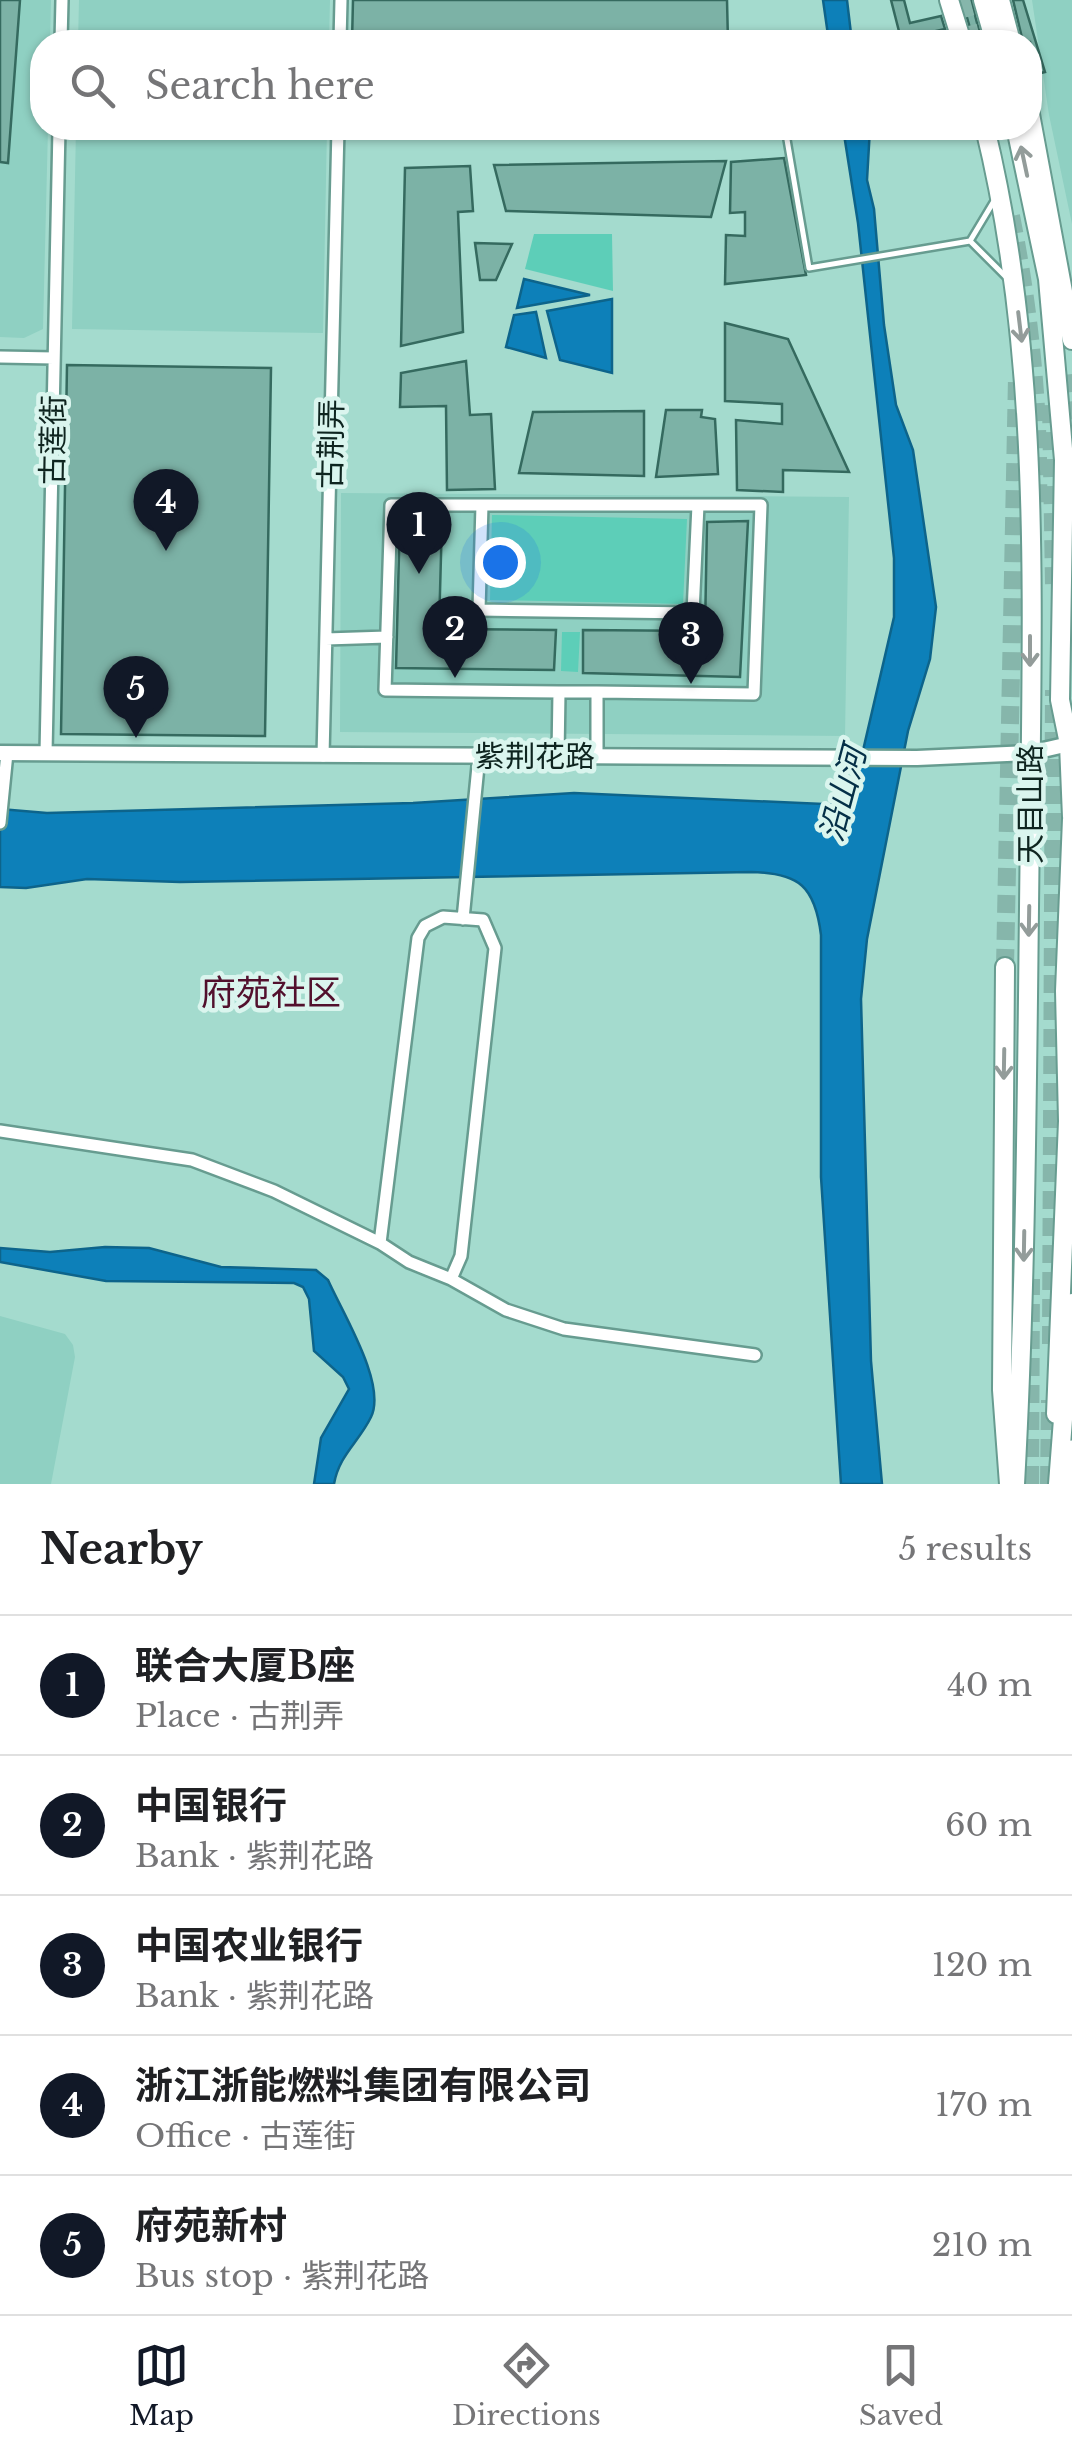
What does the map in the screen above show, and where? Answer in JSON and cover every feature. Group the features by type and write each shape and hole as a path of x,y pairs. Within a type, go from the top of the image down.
{"main road":[{"path":"949,0 958,30"},
{"path":"983,0 992,30"},
{"path":"1000,0 1008,30"},
{"name":"天目山路","path":"988,140 1015,286 1030,438 1022,1333 1012,1484"},
{"name":"天目山路","path":"1019,140 1048,279 1064,460 1060,700 1071,744 1072,818 1059,1484"},
{"path":"1035,140 1071,334 1056,370"},
{"path":"1071,744 1072,722"},
{"path":"1005,967 1001,1280 1012,1484"},
{"path":"1059,1484 1072,1304"},
{"path":"1059,1484 1072,1448"}],"street":[{"path":"61,30 62,0"},
{"path":"340,0 340,30"},
{"name":"古莲街","path":"46,753 59,140"},
{"name":"古荆弄","path":"322,756 338,140"},
{"path":"0,356 54,358"},
{"path":"392,505 482,505 761,505 754,694 385,690 392,505"},
{"path":"482,505 479,610 693,613 698,505"},
{"path":"326,639 387,637"},
{"path":"558,756 559,692"},
{"path":"597,756 598,692"},
{"name":"紫荆花路","path":"4,753 917,758 1030,754 1071,744"},
{"path":"0,823 4,753"},
{"path":"463,919 478,756"},
{"path":"380,1243 418,938 426,926 443,917 483,920 495,948 461,1256 451,1279"},
{"path":"0,1130 192,1160 274,1191 506,1310 564,1329 754,1356"}],"lane":[{"path":"787,140 809,268 970,241 999,192"},
{"path":"970,241 1015,286"}],"shaded area":[{"path":"0,0 51,0 50,30 30,30 30,140 48,140 43,329 24,338 0,337"},
{"path":"79,0 330,0 329,30 78,30"},
{"path":"823,0 847,0 851,30 827,30"},
{"path":"1032,0 1072,0 1072,224 1049,115 1042,68 1042,30 1036,30"},
{"path":"76,140 327,140 323,333 72,329"},
{"path":"845,140 869,140 867,180 874,209 884,325 896,405 913,450 936,607 930,659 908,731 867,939 861,999 871,1361 882,1484 841,1484 821,1177 821,935 809,894 793,879 751,872 180,882 87,879 26,888 0,887 0,809 47,813 413,803 574,793 846,805 855,785 894,617 894,558 858,223"},
{"path":"524,279 590,295 517,308"},
{"path":"612,299 612,373 560,360 547,311"},
{"path":"536,312 546,358 506,347 514,315"},
{"path":"341,493 849,497 845,736 340,732"},
{"path":"0,1248 50,1252 149,1248 221,1267 316,1270 328,1280 368,1368 374,1403 371,1417 340,1465 334,1484 314,1484 321,1438 349,1389 343,1377 314,1351 309,1299 303,1287 294,1283 106,1281 0,1262"},
{"path":"0,1316 65,1334 73,1345 75,1357 51,1484 0,1484"}],"green space":[{"path":"534,234 612,234 613,291 525,269"},
{"path":"492,515 687,519 683,604 490,600"},
{"path":"562,632 580,632 578,672 561,671"}],"building":[{"path":"0,0 20,0 8,163 0,162"},
{"path":"353,0 727,0 728,30 352,30"},
{"path":"891,0 904,0 910,23 941,16 945,29 941,30 899,30"},
{"path":"962,0 971,0 979,30 971,30"},
{"path":"1013,0 1023,0 1032,30 1020,30"},
{"path":"784,158 806,275 725,284 726,235 745,236 745,212 730,213 731,162"},
{"path":"726,161 711,217 506,211 494,165"},
{"path":"470,166 473,211 458,212 463,332 401,346 405,168"},
{"path":"475,243 512,244 496,280 480,280"},
{"path":"725,323 788,339 849,472 783,470 783,492 737,490 736,420 782,424 782,404 725,401"},
{"path":"466,361 470,415 491,414 495,489 447,490 446,406 400,407 401,373"},
{"path":"67,365 271,368 265,736 61,734"},
{"path":"666,410 702,410 701,417 715,419 718,474 656,477"},
{"path":"644,411 644,476 519,473 533,412"},
{"path":"400,516 442,519 439,629 556,630 554,670 396,668"},
{"path":"748,521 740,677 583,673 583,630 705,631 707,522"}],"tunnel":[{"path":"961,0 969,30"},
{"path":"1011,216 1032,361 1038,508"},
{"path":"1063,375 1072,453"},
{"path":"1005,967 1017,378"},
{"path":"1051,405 1054,584"},
{"path":"1051,1344 1054,690"},
{"path":"1030,1484 1031,1279"},
{"path":"1049,1484 1050,1400"}],"place":[{"name":"浙江浙能燃料集团有限公司","path":"166,551"},
{"name":"联合大厦B座","path":"419,574"},
{"name":"中国银行","path":"455,678"},
{"name":"中国农业银行","path":"691,684"},
{"name":"府苑新村","path":"136,738"}],"district":[{"name":"府苑社区","path":"271,992"}],"water label":[{"name":"沿山河","path":"843,794"}]}
